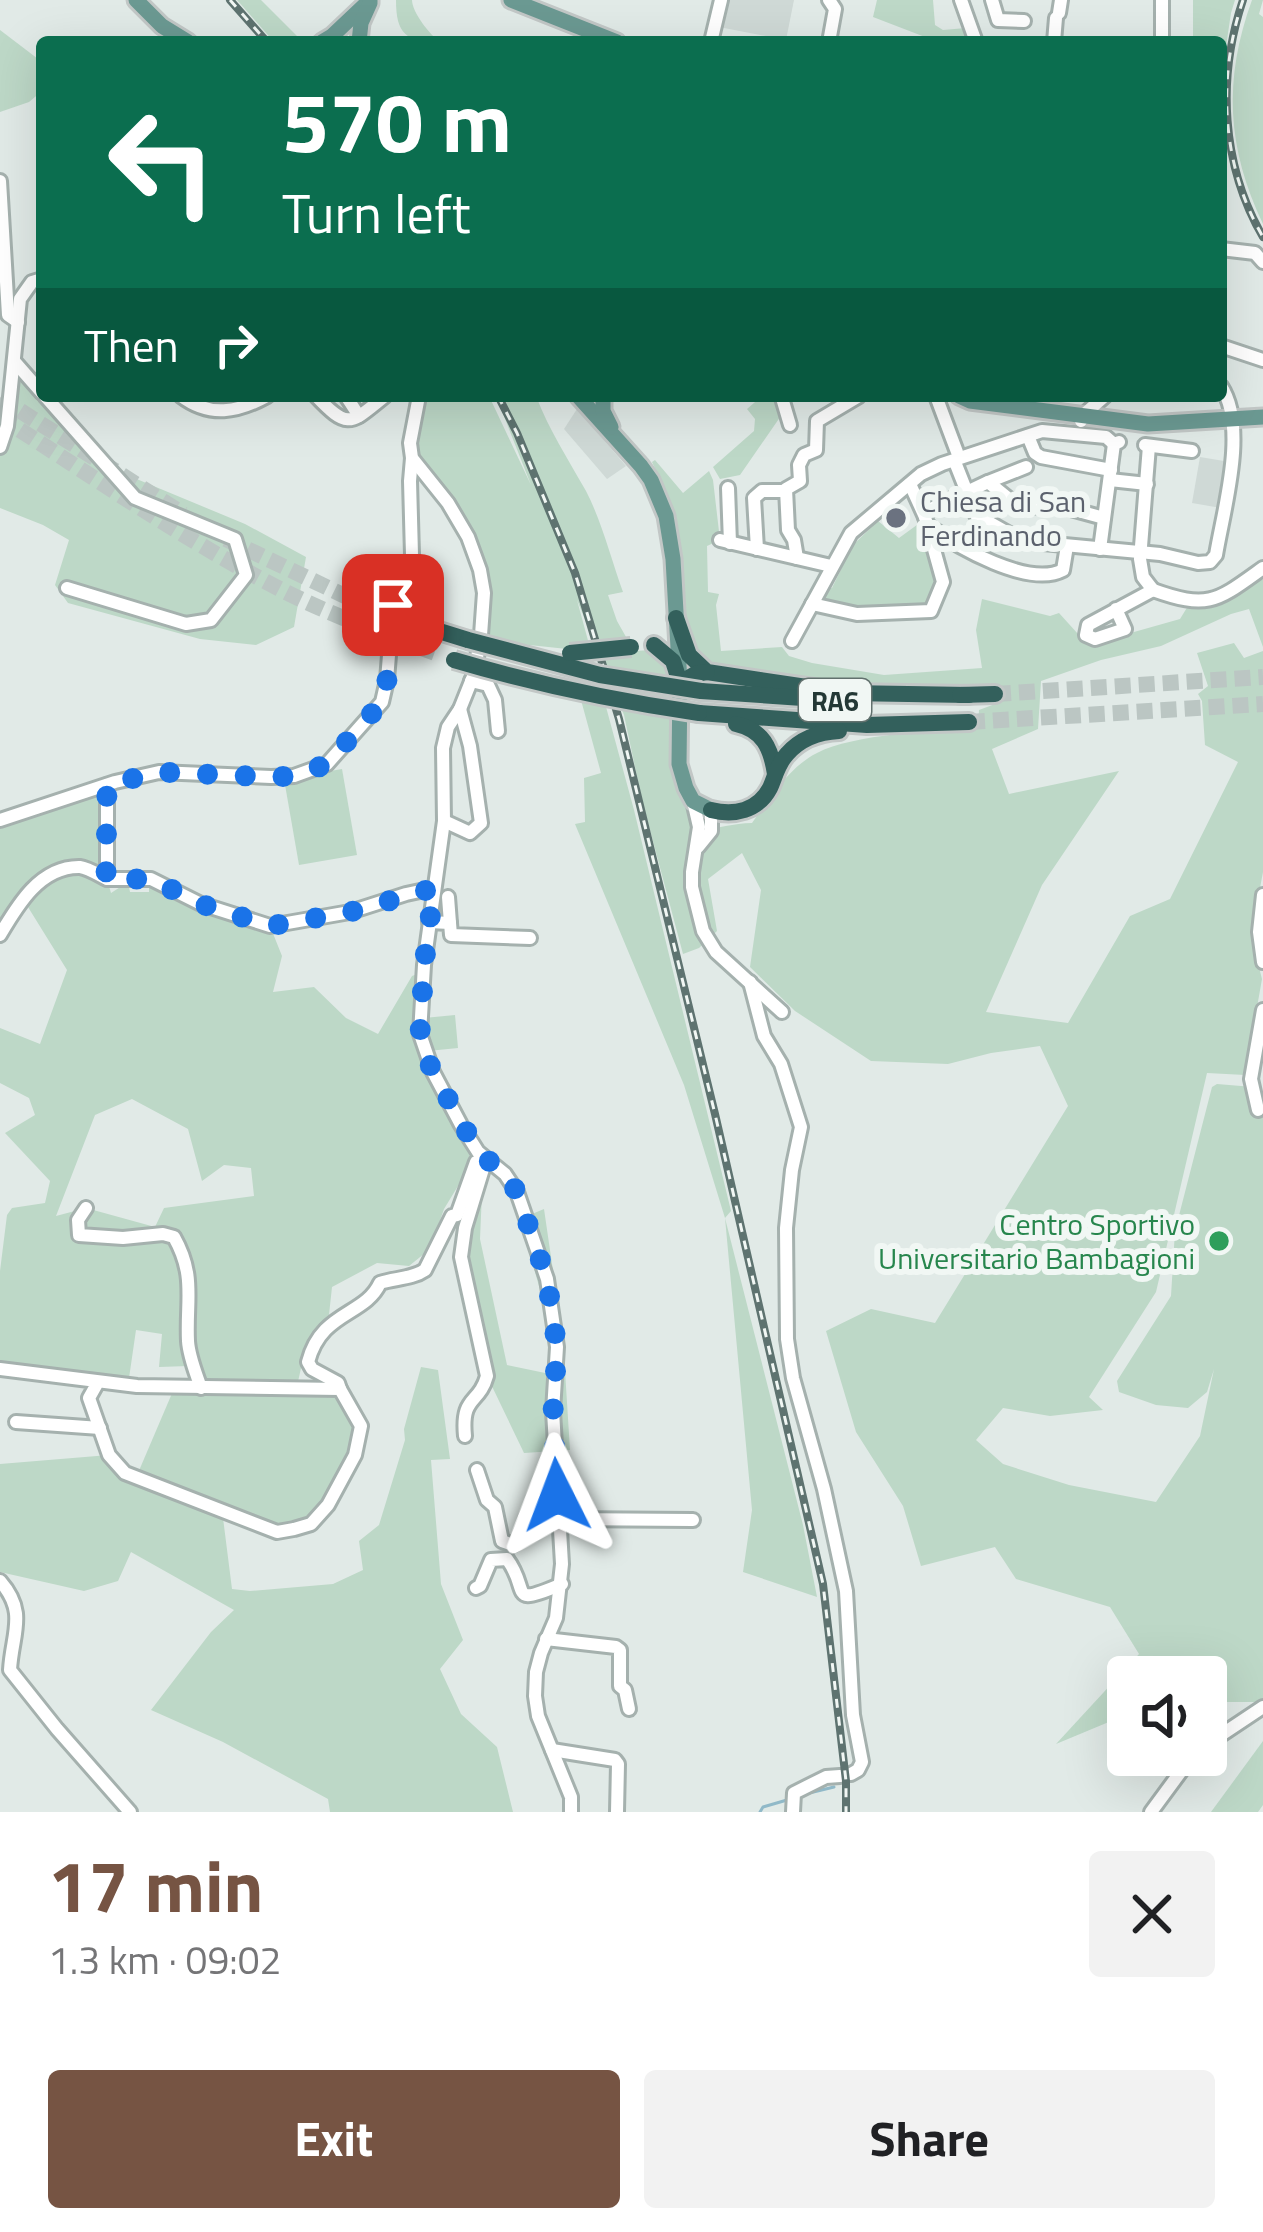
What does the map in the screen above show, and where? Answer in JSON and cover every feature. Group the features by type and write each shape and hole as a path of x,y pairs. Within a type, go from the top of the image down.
{"highway":[{"path":"463,639 570,653 654,645 676,618"},
{"path":"676,618 689,655 707,672"},
{"name":"RA6","path":"439,631 600,675 701,691 820,700 995,694"},
{"path":"654,645 673,661 680,683 707,672 847,693 969,695"},
{"name":"RA6","path":"446,657 529,682 699,716 814,723 969,722"},
{"path":"699,716 759,734 775,774"},
{"path":"712,811 736,813 757,804 784,756 806,739 923,724"}],"main road":[{"path":"136,0 178,36"},
{"path":"332,36 371,0"},
{"path":"360,36 371,0"},
{"path":"511,0 601,36"},
{"path":"584,402 627,449"},
{"path":"603,402 609,424 651,480 666,516 680,683 680,764 694,801 712,811"},
{"path":"1020,402 1148,424 1263,417"}],"street":[{"path":"712,36 721,0"},
{"path":"829,0 835,9 830,36"},
{"path":"961,0 974,36"},
{"path":"992,0 998,20 1024,21"},
{"path":"1160,36 1162,0"},
{"path":"0,181 8,315 18,322"},
{"path":"1227,250 1256,253 1263,262"},
{"path":"0,447 7,426 20,299 36,281"},
{"path":"1227,348 1263,360"},
{"path":"14,361 36,385"},
{"path":"938,402 953,459 980,518 1022,541 1140,552 1198,563 1210,562 1216,555 1232,456 1234,417 1227,398"},
{"path":"51,402 135,498 235,539 246,575 211,620 186,624 68,588"},
{"path":"190,402 219,410 243,409 256,402"},
{"path":"323,402 347,420 378,402"},
{"path":"350,402 359,416"},
{"path":"0,820 159,772 294,776 327,764 341,751 382,702 387,680 393,605 412,555 410,442 418,402"},
{"path":"783,402 790,425"},
{"path":"757,549 754,497 762,491 786,490 800,481 804,455 816,450 817,422 849,402"},
{"path":"1073,433 1075,415 1096,402"},
{"path":"792,641 851,533 914,482 944,469 953,459 1046,430 1106,437 1116,443 1100,549"},
{"path":"1028,436 1041,457 1147,484"},
{"path":"1192,451 1146,445 1143,577 1153,590 1190,602 1222,597 1263,568"},
{"path":"412,458 468,537 484,593 471,681 443,748 445,821 429,922 420,1034 461,1125 478,1152 505,1174 517,1192 547,1279 557,1347 553,1412 562,1584 556,1618 536,1672 535,1696 538,1716 571,1797 571,1812"},
{"path":"927,521 928,510 1026,467"},
{"path":"812,604 857,614 931,611 943,582 914,482"},
{"path":"988,482 1020,507 1060,506 1104,518"},
{"path":"728,488 725,542 831,566"},
{"path":"786,490 788,530 796,558"},
{"path":"927,521 985,559 1009,568 1056,574 1063,570 1067,546"},
{"path":"1117,609 1153,590"},
{"path":"471,681 488,685 498,730"},
{"path":"445,821 470,832 482,823 460,709"},
{"path":"106,879 107,785"},
{"path":"694,801 705,829"},
{"path":"712,811 692,872 703,931 716,952 782,1012"},
{"path":"705,829 736,813"},
{"path":"0,935 22,898 50,874 82,867 106,879 151,879 201,904 270,926 350,912 434,888"},
{"path":"1263,895 1258,932 1263,962"},
{"path":"448,897 452,934 530,938"},
{"path":"429,922 450,923"},
{"path":"750,982 764,1036 781,1064 801,1127 785,1228 787,1339 846,1591 853,1715 862,1762 858,1770 794,1793 793,1812"},
{"path":"1258,1110 1251,1078 1263,1010"},
{"path":"98,1382 89,1398 109,1455 125,1473 278,1532 311,1524 328,1505 355,1455 361,1426 338,1383 312,1369 308,1362 313,1343 346,1312 374,1295 380,1283 424,1270 452,1216 457,1215 476,1162 487,1159"},
{"path":"465,1436 462,1403 485,1384 487,1376 463,1274 462,1243 487,1159"},
{"path":"86,1208 78,1220 79,1235 174,1237 188,1266 188,1342 201,1388"},
{"path":"0,1369 98,1382 340,1389"},
{"path":"16,1422 100,1428"},
{"path":"477,1470 487,1499 495,1507 502,1541 513,1545 546,1474 555,1471"},
{"path":"559,1520 693,1520"},
{"path":"476,1588 491,1560 499,1558 507,1558 512,1565 523,1595 562,1584"},
{"path":"0,1581 12,1594 18,1618 10,1670 130,1812"},
{"path":"546,1639 620,1650 620,1686 629,1709"},
{"path":"1227,1730 1263,1707"},
{"path":"552,1750 615,1760 617,1812"},
{"path":"1151,1812 1178,1776"}],"shaded area":[{"path":"727,0 794,0 787,36 719,27"},
{"path":"577,409 626,466 607,479 564,429"},
{"path":"1200,457 1230,462 1221,508 1192,503"}],"green space":[{"path":"237,0 261,0 297,36 269,36"},
{"path":"396,0 412,0 433,36 408,36 398,21"},
{"path":"877,0 933,0 935,25 943,30 966,28 969,36 922,36 873,17"},
{"path":"1193,0 1235,0 1227,40 1227,36 1193,36"},
{"path":"1252,0 1263,0 1259,14 1263,17 1263,224 1242,168 1233,114 1236,58"},
{"path":"0,30 36,57 36,96 0,112"},
{"path":"14,361 36,383 36,402 55,402 127,475 245,524 306,557 294,627 256,645 200,639 68,603 55,585 69,540 0,508 0,447"},
{"path":"418,402 492,402 531,485 498,402 539,402 602,528 623,592 608,595 617,621 634,651 653,650 667,660 676,697 671,724 677,784 696,829 752,823 789,775 817,753 873,737 978,729 979,710 995,704 989,689 860,692 726,671 697,661 686,635 680,540 655,460 683,493 709,471 713,480 720,540 707,546 708,592 719,594 721,651 782,647 789,656 812,663 884,675 982,668 976,630 982,599 1050,616 1059,613 1088,645 1180,619 1188,606 1219,601 1263,576 1263,647 1249,609 1161,646 1041,681 1038,729 992,749 1009,794 1119,771 1042,885 986,1012 1068,1023 1130,916 1170,899 1238,762 1205,745 1198,694 1208,686 1197,653 1234,643 1244,658 1263,651 1263,872 1251,936 1262,979 1245,1075 1207,1073 1156,1292 1089,1397 1103,1410 1050,1416 1003,1408 976,1440 1003,1464 1069,1485 1156,1502 1200,1436 1214,1369 1207,1392 1188,1408 1156,1405 1119,1392 1117,1381 1171,1296 1175,1231 1212,1087 1253,1087 1263,1110 1263,1702 1227,1702 1227,1656 1137,1656 1110,1607 1016,1579 995,1547 921,1566 903,1506 856,1432 826,1331 871,1309 935,1323 1068,1106 1040,1046 948,1064 871,1061 795,1011 750,967 761,890 742,853 708,879 717,931 699,948 683,954 624,715 577,600 634,810 731,1211 725,1218 684,1085 575,824 585,822 584,778 601,773 567,649 481,635 484,593 468,537 418,468 410,443"},
{"path":"755,402 783,402 785,410 740,475 720,479 713,467 754,431 755,419 747,409"},
{"path":"878,521 899,538 921,522 939,576 928,607 857,611 819,601 825,586 832,588 853,545"},
{"path":"342,769 357,855 299,865 284,779"},
{"path":"107,785 111,893 128,882 130,892 149,892 149,881 270,926 282,956 273,992 314,987 346,1018 378,1034 412,976 420,973 415,1034 472,1163 444,1209 430,1249 409,1266 377,1263 332,1287 328,1324 306,1346 297,1386 205,1384 188,1366 159,1367 162,1334 136,1330 128,1385 0,1369 0,1271 7,1215 12,1208 45,1203 50,1181 5,1133 35,1115 29,1098 0,1083 0,1028 40,1044 67,970 23,899 0,935 0,820","holes":["132,1099 188,1129 202,1181 224,1165 251,1168 254,1196 164,1208 155,1227 86,1208 56,1216 95,1115"]},
{"path":"455,1015 458,1048 428,1051 424,1018"},
{"path":"483,1169 480,1239 507,1365 550,1374 552,1332 520,1219 544,1209 563,1339 570,1450 524,1453 487,1376 461,1257"},
{"path":"725,1218 817,1597 743,1572 752,1510"},
{"path":"421,1367 438,1370 450,1459 431,1460 441,1584 463,1640 440,1669 461,1714 497,1747 513,1812 330,1812 328,1799 223,1742 151,1710 211,1632 234,1610 131,1552 118,1581 84,1591 0,1572 0,1464 109,1455 125,1473 222,1510 232,1589 333,1584 363,1570 359,1541 379,1525"},
{"path":"173,1391 340,1391 356,1426 350,1459 313,1521 283,1528 138,1473"},
{"path":"1107,1689 1107,1723 1056,1744"},
{"path":"1263,1741 1263,1805 1258,1812 1211,1812"}],"waterway":[{"path":"801,1795 834,1787"},
{"path":"760,1812 787,1800"}],"tunnel":[{"path":"0,398 183,514"},
{"path":"0,417 240,568 316,606 438,654"},
{"path":"226,539 370,608 439,631"},
{"path":"995,694 1263,677"},
{"path":"969,722 1263,704"}],"railway":[{"path":"230,0 262,36"},
{"path":"1243,0 1229,59 1228,120 1238,180 1263,237"},
{"path":"501,402 575,573 619,719 823,1584 846,1812"}],"place":[{"name":"Chiesa di San Ferdinando","path":"896,518"},
{"name":"Centro Sportivo Universitario Bambagioni","path":"1219,1241"}],"route":[{"path":"393,605 382,702 327,764 294,776 159,772 107,785 106,879 151,879 201,904 270,926 350,912 434,888 424,965 422,1046 478,1152 505,1174 517,1192 547,1279 557,1347 553,1412 557,1495"}]}
